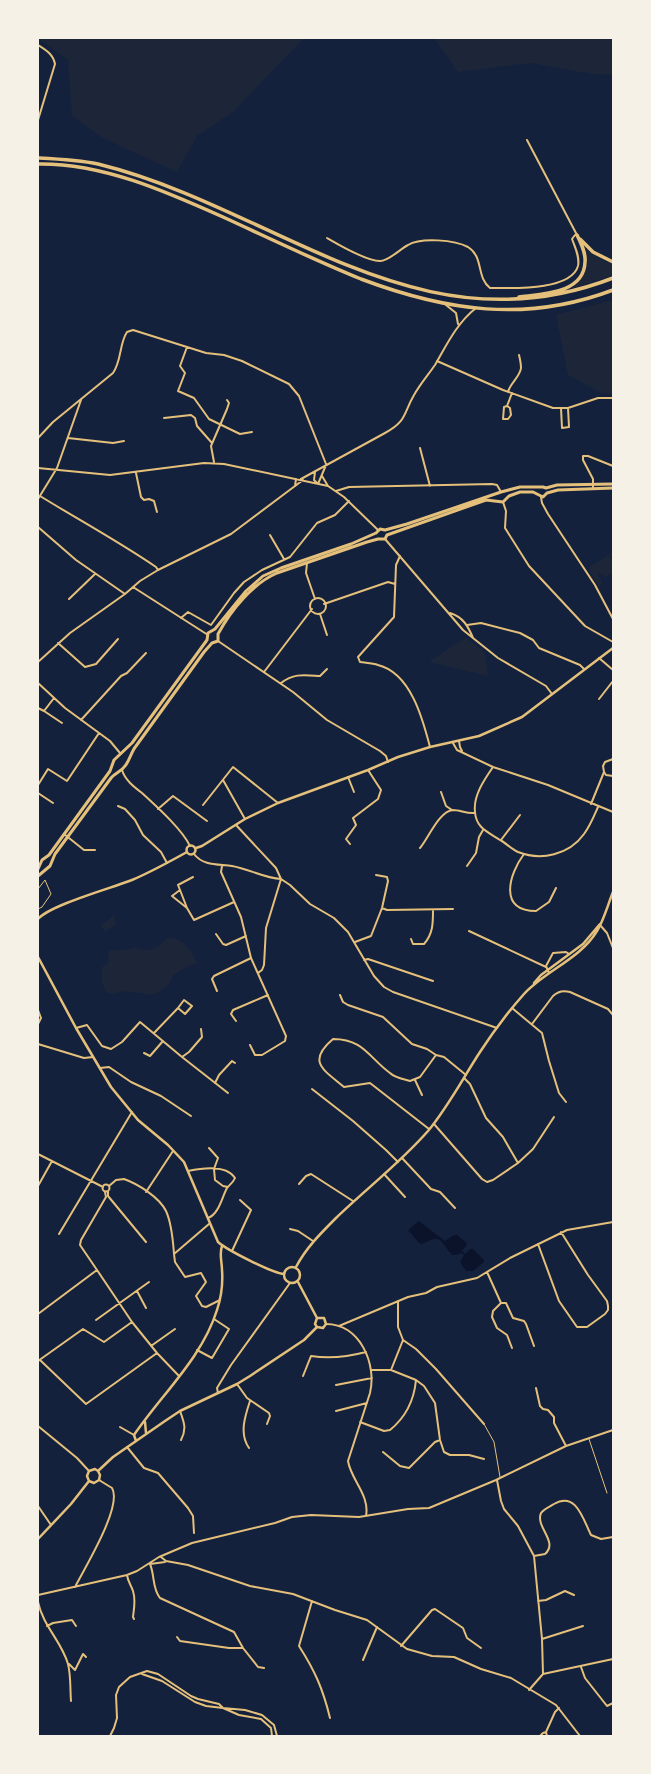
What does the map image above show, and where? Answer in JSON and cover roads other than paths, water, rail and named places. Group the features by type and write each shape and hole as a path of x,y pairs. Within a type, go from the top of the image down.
{"main road":[{"path":"38,158 97,164 171,187 367,274 400,285 453,297 499,300 547,297 584,288 613,278"},
{"path":"38,164 86,169 125,178 156,189 361,279 416,298 446,305 509,310 534,308 569,303 613,290"},
{"path":"578,235 593,252 613,262"},
{"path":"499,300 563,289 575,282 581,275 585,262 583,249 578,235"},
{"path":"38,869 42,860 46,858 112,768 113,762 120,753 124,752 136,739 208,640 208,635 246,591 264,576 281,568 351,544 377,532 407,524 485,496 520,487 543,486 546,488 557,485 613,484"},
{"path":"546,488 547,493"},
{"path":"38,876 50,866 51,861 116,772 122,770 129,762 130,756 136,746 212,644 218,641 218,634 244,598 258,584 277,573 378,539 385,539 387,535 486,500 498,500 503,502 513,494 520,492 532,492 541,497 545,496 547,493 558,490 613,488"},
{"path":"497,494 498,500"},
{"path":"385,530 387,535"},
{"path":"377,532 378,539"},
{"path":"212,632 218,634"},
{"path":"208,640 212,644"},
{"path":"124,752 130,756"},
{"path":"112,768 116,772"},
{"path":"46,858 51,861"},
{"path":"41,865 46,868"}],"street":[{"path":"38,45 50,53 54,58 55,64 38,120"},
{"path":"327,238 353,252 381,261 417,241 423,240 456,244 467,247 475,253 482,279 490,288 519,288 558,283 570,277 575,272 578,265 579,257 572,239 575,235 578,235 527,140"},
{"path":"446,305 456,313 458,319 457,326"},
{"path":"300,479 385,433 398,424 404,418 414,394 437,361 457,326 476,308"},
{"path":"38,438 53,422 113,373 118,366 124,336 127,332 133,330 187,347 242,361 289,384 299,396 326,464 318,484"},
{"path":"187,347 180,366 185,374 178,391 194,398 209,419 240,434 252,432"},
{"path":"508,392 521,368 519,355"},
{"path":"437,361 508,392 552,408 568,408 598,398 613,398"},
{"path":"507,406 510,408 511,415 508,419 503,419 504,407 507,406 512,393"},
{"path":"38,499 55,470 81,400"},
{"path":"214,462 211,446 227,409 229,402 227,400"},
{"path":"561,408 562,428 569,427 568,408"},
{"path":"164,418 191,415 195,418 197,426 212,443"},
{"path":"68,438 113,442 124,441"},
{"path":"420,448 430,486"},
{"path":"593,489 593,479 583,460 583,456 588,456 613,466"},
{"path":"38,468 101,475 136,473 214,462 328,486 349,501 377,532"},
{"path":"315,471 314,480 318,484"},
{"path":"136,473 140,497 144,500 149,499 154,501 157,512"},
{"path":"322,475 328,486"},
{"path":"295,486 296,479"},
{"path":"38,662 70,633 133,587 158,570 231,534 303,480"},
{"path":"336,491 349,487 492,484 497,485 501,492"},
{"path":"40,496 88,526 100,530 120,542 156,567 158,570"},
{"path":"541,497 542,503 548,514 595,585 613,619"},
{"path":"181,618 188,612 211,625 234,593 244,582 262,570 290,557 317,523 335,515 349,501"},
{"path":"503,502 506,511 505,528 529,566 585,626 613,642"},
{"path":"38,527 61,545 76,560 125,594"},
{"path":"270,535 284,559"},
{"path":"385,539 463,630 498,658 546,686 552,694"},
{"path":"400,556 396,565 394,617 358,658 360,662 379,665 390,670 401,680 418,706 430,747"},
{"path":"307,563 306,573 315,599"},
{"path":"69,599 95,574"},
{"path":"324,604 388,582 395,584"},
{"path":"133,587 208,635"},
{"path":"315,599 320,599 324,604 324,611 320,614"},
{"path":"315,599 311,604 312,609 316,614 320,614"},
{"path":"264,672 312,609"},
{"path":"449,612 456,615 467,625 474,639"},
{"path":"320,614 327,635"},
{"path":"467,625 481,623 520,633 533,640 539,648 580,664 584,669"},
{"path":"58,643 85,667 96,664 118,639"},
{"path":"218,641 281,684 323,717 383,753 388,762"},
{"path":"122,770 128,780 186,838 190,846 196,848 278,803 430,747 479,736 522,717 613,648"},
{"path":"81,720 121,676 127,673 146,653"},
{"path":"599,658 613,670"},
{"path":"281,684 288,678 297,674 320,676 326,668"},
{"path":"599,699 613,681"},
{"path":"38,684 114,745 120,753"},
{"path":"44,711 54,698"},
{"path":"38,708 62,723"},
{"path":"38,785 48,769 67,781 99,733"},
{"path":"459,741 460,748 463,752"},
{"path":"453,743 457,750 492,767 548,785 613,812"},
{"path":"591,804 604,772 603,766 605,762 613,760"},
{"path":"204,805 233,767 278,803"},
{"path":"492,767 479,791 475,813 483,830 501,840 516,851 524,854 550,856 558,854 567,849 584,835 598,807"},
{"path":"350,844 346,839 356,825 353,818 378,799 381,790 368,770"},
{"path":"604,772 606,775 613,776"},
{"path":"348,777 354,792"},
{"path":"223,780 245,820"},
{"path":"441,792 446,806 452,810 469,814 475,813"},
{"path":"38,793 53,803"},
{"path":"158,809 172,796 207,821"},
{"path":"118,806 125,809 135,820 143,834 161,852 167,863"},
{"path":"420,848 426,841 432,828 445,814 452,810"},
{"path":"501,840 520,815"},
{"path":"236,825 276,868 281,879 266,928 264,965 262,970 258,973"},
{"path":"467,866 476,853 479,837 483,830"},
{"path":"64,834 84,850 95,850"},
{"path":"38,919 49,911 133,880 187,852 187,848 190,846"},
{"path":"194,854 196,848"},
{"path":"187,852 190,855 194,854 199,859 222,866 232,866 269,878 281,879 290,885 310,904 334,918 348,932 376,979 384,987 393,992 497,1028"},
{"path":"524,854 513,872 510,881 511,896 514,902 523,909 536,911 549,902 556,888"},
{"path":"222,866 221,872 241,917 251,958 286,1036 285,1041 262,1055 255,1055 250,1045"},
{"path":"355,942 372,936 382,908 388,881 387,878 376,875"},
{"path":"193,877 178,885 187,908 194,920 234,902"},
{"path":"180,890 172,896 187,908"},
{"path":"296,1268 313,1240 353,1201 398,1162 429,1130 512,1008 548,970 569,956 600,924 613,892"},
{"path":"382,908 387,910 420,909 433,911 453,909"},
{"path":"411,940 413,944 416,945 424,944 434,926 433,911"},
{"path":"600,924 607,933 613,948"},
{"path":"469,931 548,970"},
{"path":"216,934 223,944 226,945 246,936"},
{"path":"548,970 553,952 566,952 569,956"},
{"path":"38,957 76,1028 111,1087 144,1125 174,1150 184,1162 216,1239 222,1246 276,1272 284,1274"},
{"path":"217,991 212,979 214,976 251,958"},
{"path":"364,960 433,981"},
{"path":"532,1024 553,996 556,993 563,991 570,992 608,1009 613,1015"},
{"path":"236,1021 231,1014 233,1010 268,994"},
{"path":"340,995 343,1002 348,1005 383,1017 412,1044 428,1049 436,1055 444,1057 466,1075"},
{"path":"154,1033 184,1000 192,1006 185,1014 178,1008"},
{"path":"512,1008 542,1033 548,1061 559,1093 566,1102"},
{"path":"38,1010 41,1018 38,1024"},
{"path":"76,1028 87,1025 99,1043 108,1048 119,1045 140,1022 228,1093"},
{"path":"182,1057 189,1052 202,1037 201,1030"},
{"path":"429,1130 370,1083 344,1087 322,1067 319,1054 333,1039 338,1039 361,1046 394,1076 410,1081 420,1077 436,1055"},
{"path":"144,1053 150,1056 163,1041"},
{"path":"38,1044 84,1058 93,1057"},
{"path":"215,1083 219,1075 232,1060 235,1063"},
{"path":"100,1068 109,1067 131,1082 161,1096 191,1116"},
{"path":"464,1078 470,1084 486,1118 503,1137 518,1163"},
{"path":"415,1080 422,1095"},
{"path":"312,1089 381,1145 398,1162"},
{"path":"59,1234 132,1112"},
{"path":"434,1124 485,1181 493,1180 518,1163 533,1149 554,1117"},
{"path":"209,1148 218,1158 214,1169 215,1180 223,1186 228,1187"},
{"path":"146,1192 174,1150"},
{"path":"38,1154 103,1187 108,1196 146,1242"},
{"path":"402,1158 431,1189 440,1192 455,1208"},
{"path":"38,1186 52,1161"},
{"path":"188,1171 221,1169 234,1177 234,1180 228,1187 213,1216 207,1219"},
{"path":"299,1184 306,1176 311,1174 353,1201"},
{"path":"384,1174 405,1196"},
{"path":"179,1376 156,1353 132,1322 80,1245 81,1240 106,1197 106,1192 110,1188 109,1186 116,1180 124,1179 146,1192 156,1200 166,1211 171,1232 175,1262 185,1277 201,1273 206,1282 196,1296 202,1306 206,1307 220,1300"},
{"path":"103,1187 106,1185 109,1186"},
{"path":"232,1251 251,1210 240,1200"},
{"path":"339,1326 408,1297 426,1293 437,1287 477,1278 561,1232 573,1228 613,1222"},
{"path":"174,1254 209,1224"},
{"path":"290,1229 298,1231 313,1240"},
{"path":"538,1244 562,1307 577,1327 587,1327 608,1310 607,1301 584,1269 561,1232"},
{"path":"134,1435 197,1350 214,1319 220,1300 222,1270 220,1254 222,1246"},
{"path":"284,1274 290,1267 296,1268 301,1275 298,1282"},
{"path":"38,1314 97,1270"},
{"path":"488,1272 501,1303"},
{"path":"284,1274 285,1279 290,1283 298,1282"},
{"path":"96,1320 149,1282"},
{"path":"298,1282 318,1318"},
{"path":"218,1393 217,1388 231,1365 290,1283"},
{"path":"137,1291 146,1308"},
{"path":"398,1301 398,1327 403,1340 416,1349 432,1364 484,1424"},
{"path":"501,1303 506,1303 513,1318 524,1321 534,1346"},
{"path":"501,1303 493,1311 492,1317 497,1328 507,1335 512,1348"},
{"path":"318,1318 324,1318 326,1324"},
{"path":"317,1328 315,1324 318,1318"},
{"path":"197,1350 212,1358 229,1329 214,1319"},
{"path":"132,1322 104,1342 83,1329 39,1361 86,1404 156,1353"},
{"path":"326,1324 339,1326 358,1340 366,1352 372,1370 367,1403 348,1461 350,1470 361,1489 366,1504 366,1516"},
{"path":"98,1471 113,1457 136,1440 180,1411 237,1384 304,1340 317,1328 322,1328 326,1324"},
{"path":"151,1346 175,1329"},
{"path":"391,1370 403,1340"},
{"path":"303,1376 311,1356 326,1358 344,1357 366,1352"},
{"path":"372,1370 391,1370 416,1380 424,1386 435,1403 440,1440 444,1451 450,1455 469,1455 484,1459"},
{"path":"336,1385 372,1378"},
{"path":"360,1422 384,1431 390,1430 407,1413 413,1399 416,1380"},
{"path":"237,1384 250,1401 269,1413 270,1416 266,1424"},
{"path":"536,1388 540,1406 543,1409 548,1410 554,1417 554,1424 566,1446"},
{"path":"249,1448 244,1439 244,1432 250,1401"},
{"path":"336,1411 367,1403"},
{"path":"180,1411 185,1424 185,1432 181,1440"},
{"path":"145,1421 146,1433"},
{"path":"38,1426 77,1458 89,1472"},
{"path":"120,1427 134,1435 136,1440"},
{"path":"38,1595 127,1575 161,1557 200,1541 275,1523 292,1517 311,1515 366,1516 408,1509 429,1508 496,1480 566,1446 613,1430"},
{"path":"383,1452 400,1466 409,1468 435,1442 440,1440"},
{"path":"127,1447 144,1468 158,1472 188,1508 193,1516 194,1533"},
{"path":"89,1481 87,1476 89,1472 95,1469 98,1471"},
{"path":"98,1471 100,1474 99,1480"},
{"path":"89,1481 94,1483 99,1480"},
{"path":"75,1587 101,1539 115,1500 112,1488 99,1480"},
{"path":"496,1480 504,1509 518,1526 534,1556 542,1639 543,1674"},
{"path":"38,1539 52,1526 89,1481"},
{"path":"534,1556 545,1554 550,1547 550,1542 539,1521 541,1513 561,1501 574,1503 580,1511 591,1535 601,1539 613,1538"},
{"path":"38,1506 48,1523 52,1526"},
{"path":"161,1557 166,1562"},
{"path":"150,1564 166,1562 188,1565 250,1586 293,1594 367,1620 401,1646 432,1656 454,1657 481,1669 511,1678 559,1708 580,1736"},
{"path":"150,1564 153,1572 155,1591 160,1598 168,1604 234,1632 243,1648 258,1667 264,1668"},
{"path":"127,1575 133,1591 135,1603 134,1619"},
{"path":"538,1601 546,1600 565,1591 574,1595"},
{"path":"312,1601 299,1646 320,1684 330,1718"},
{"path":"38,1602 43,1620 68,1663 75,1670 81,1656 83,1654 86,1657"},
{"path":"401,1646 432,1610 435,1609 463,1628 467,1638 481,1648"},
{"path":"47,1626 53,1623 72,1620 76,1626"},
{"path":"542,1639 583,1626"},
{"path":"363,1660 377,1627"},
{"path":"177,1637 180,1641 229,1648 243,1648"},
{"path":"529,1690 543,1674 613,1659"},
{"path":"68,1663 71,1680 71,1701"},
{"path":"581,1667 585,1678 606,1706 613,1703"},
{"path":"110,1736 117,1718 116,1695 119,1687 130,1677 147,1671 158,1674 191,1696 219,1704 223,1708 235,1714 261,1719 271,1728 272,1736"},
{"path":"141,1673 162,1681 194,1702 206,1706 245,1710 262,1715 274,1725 277,1736"},
{"path":"540,1736 546,1732 555,1712 559,1708"},
{"path":"546,1732 547,1736"}],"lane":[{"path":"38,890 45,880 50,894 42,907 38,909"},
{"path":"484,1424 494,1442 500,1478"},
{"path":"589,1438 607,1493"}]}
